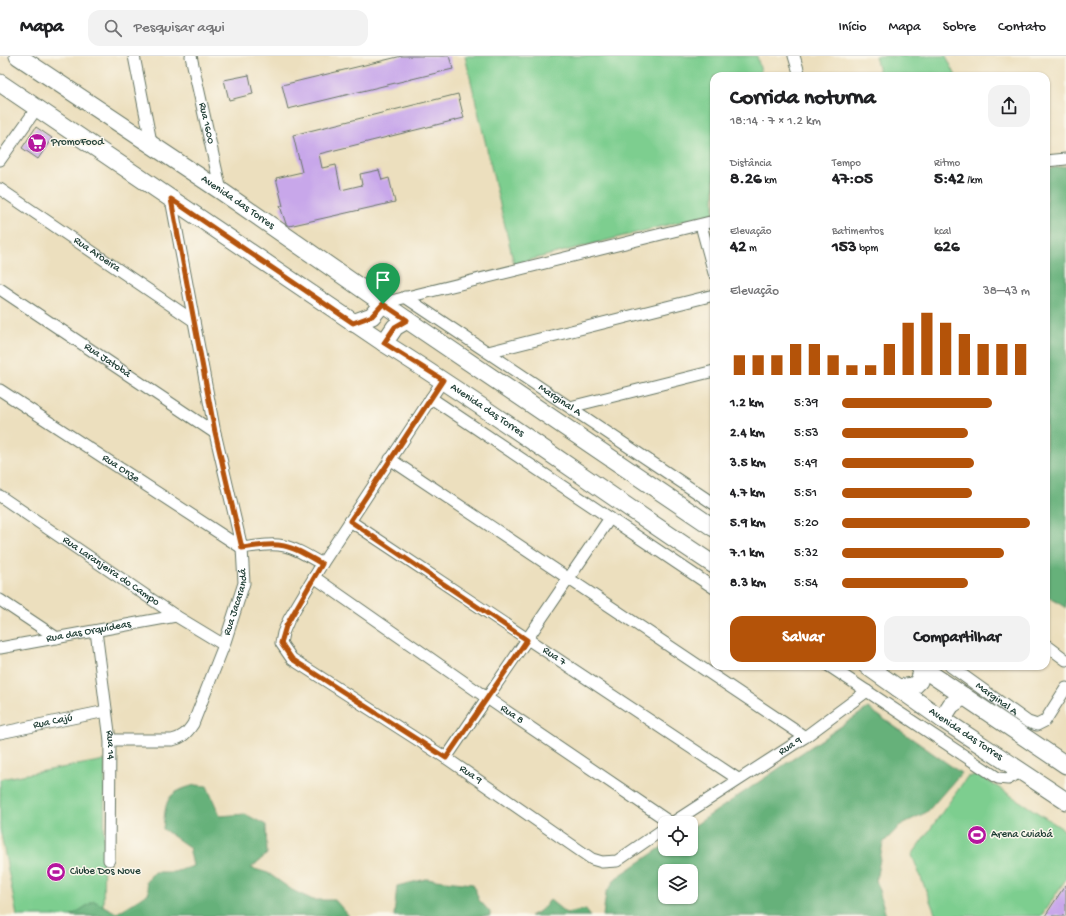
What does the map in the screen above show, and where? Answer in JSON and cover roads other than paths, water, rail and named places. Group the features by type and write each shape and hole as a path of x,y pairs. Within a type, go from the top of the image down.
{"main road":[{"name":"Avenida das Torres","path":"18,56 221,192 383,304 710,525"},
{"name":"Avenida das Torres","path":"0,83 353,323 443,380 624,506 710,562"},
{"path":"353,323 372,316 383,304"},
{"path":"384,343 395,327 407,320"},
{"name":"Avenida das Torres","path":"873,670 942,719 1066,801"},
{"path":"898,688 914,686 919,681 921,670"},
{"path":"924,670 1066,766"},
{"path":"942,719 951,705 964,696"}],"street":[{"path":"134,56 152,147"},
{"name":"Rua 1600","path":"192,56 221,192"},
{"path":"794,56 799,72"},
{"path":"0,160 37,108"},
{"path":"1050,161 1066,159"},
{"name":"Rua Aroeira","path":"0,189 194,321"},
{"name":"Rua Jacarandá","path":"110,740 180,738 193,724 224,645 244,583 242,548 215,432 171,199"},
{"path":"383,304 405,297 710,222"},
{"path":"701,225 710,258"},
{"name":"Rua Jatobá","path":"0,289 215,432"},
{"path":"488,352 710,296"},
{"name":"Marginal A","path":"405,297 710,500"},
{"path":"570,407 710,372"},
{"path":"314,577 443,380"},
{"name":"Rua Onze","path":"0,390 242,548"},
{"path":"431,398 710,585"},
{"path":"390,459 805,737"},
{"name":"Rua Laranjeira do Campo","path":"0,496 176,616 224,645"},
{"path":"446,758 610,518"},
{"name":"Rua 7","path":"350,521 738,779"},
{"path":"242,548 280,544 295,548 322,564"},
{"name":"Rua 9","path":"314,577 286,626 281,643 292,659 446,758 592,859 602,862 617,861 658,833"},
{"name":"Rua 8","path":"314,577 486,698 661,816"},
{"path":"0,600 57,638"},
{"name":"Rua das Orquídeas","path":"0,648 176,616"},
{"name":"Rua 14","path":"96,631 110,740 109,860"},
{"path":"1050,648 1065,659"},
{"path":"835,670 998,778 1008,779 1022,771"},
{"name":"Marginal A","path":"956,670 1028,722 1037,724 1045,721 1066,688"},
{"name":"Rua 9","path":"682,816 805,737 867,691"},
{"name":"Rua Cajú","path":"0,733 106,711"}],"place":[{"name":"PromoFood","path":"37,143"},
{"name":"Arena Cuiabá","path":"977,835"},
{"name":"Clube Dos Nove","path":"56,872"}]}
